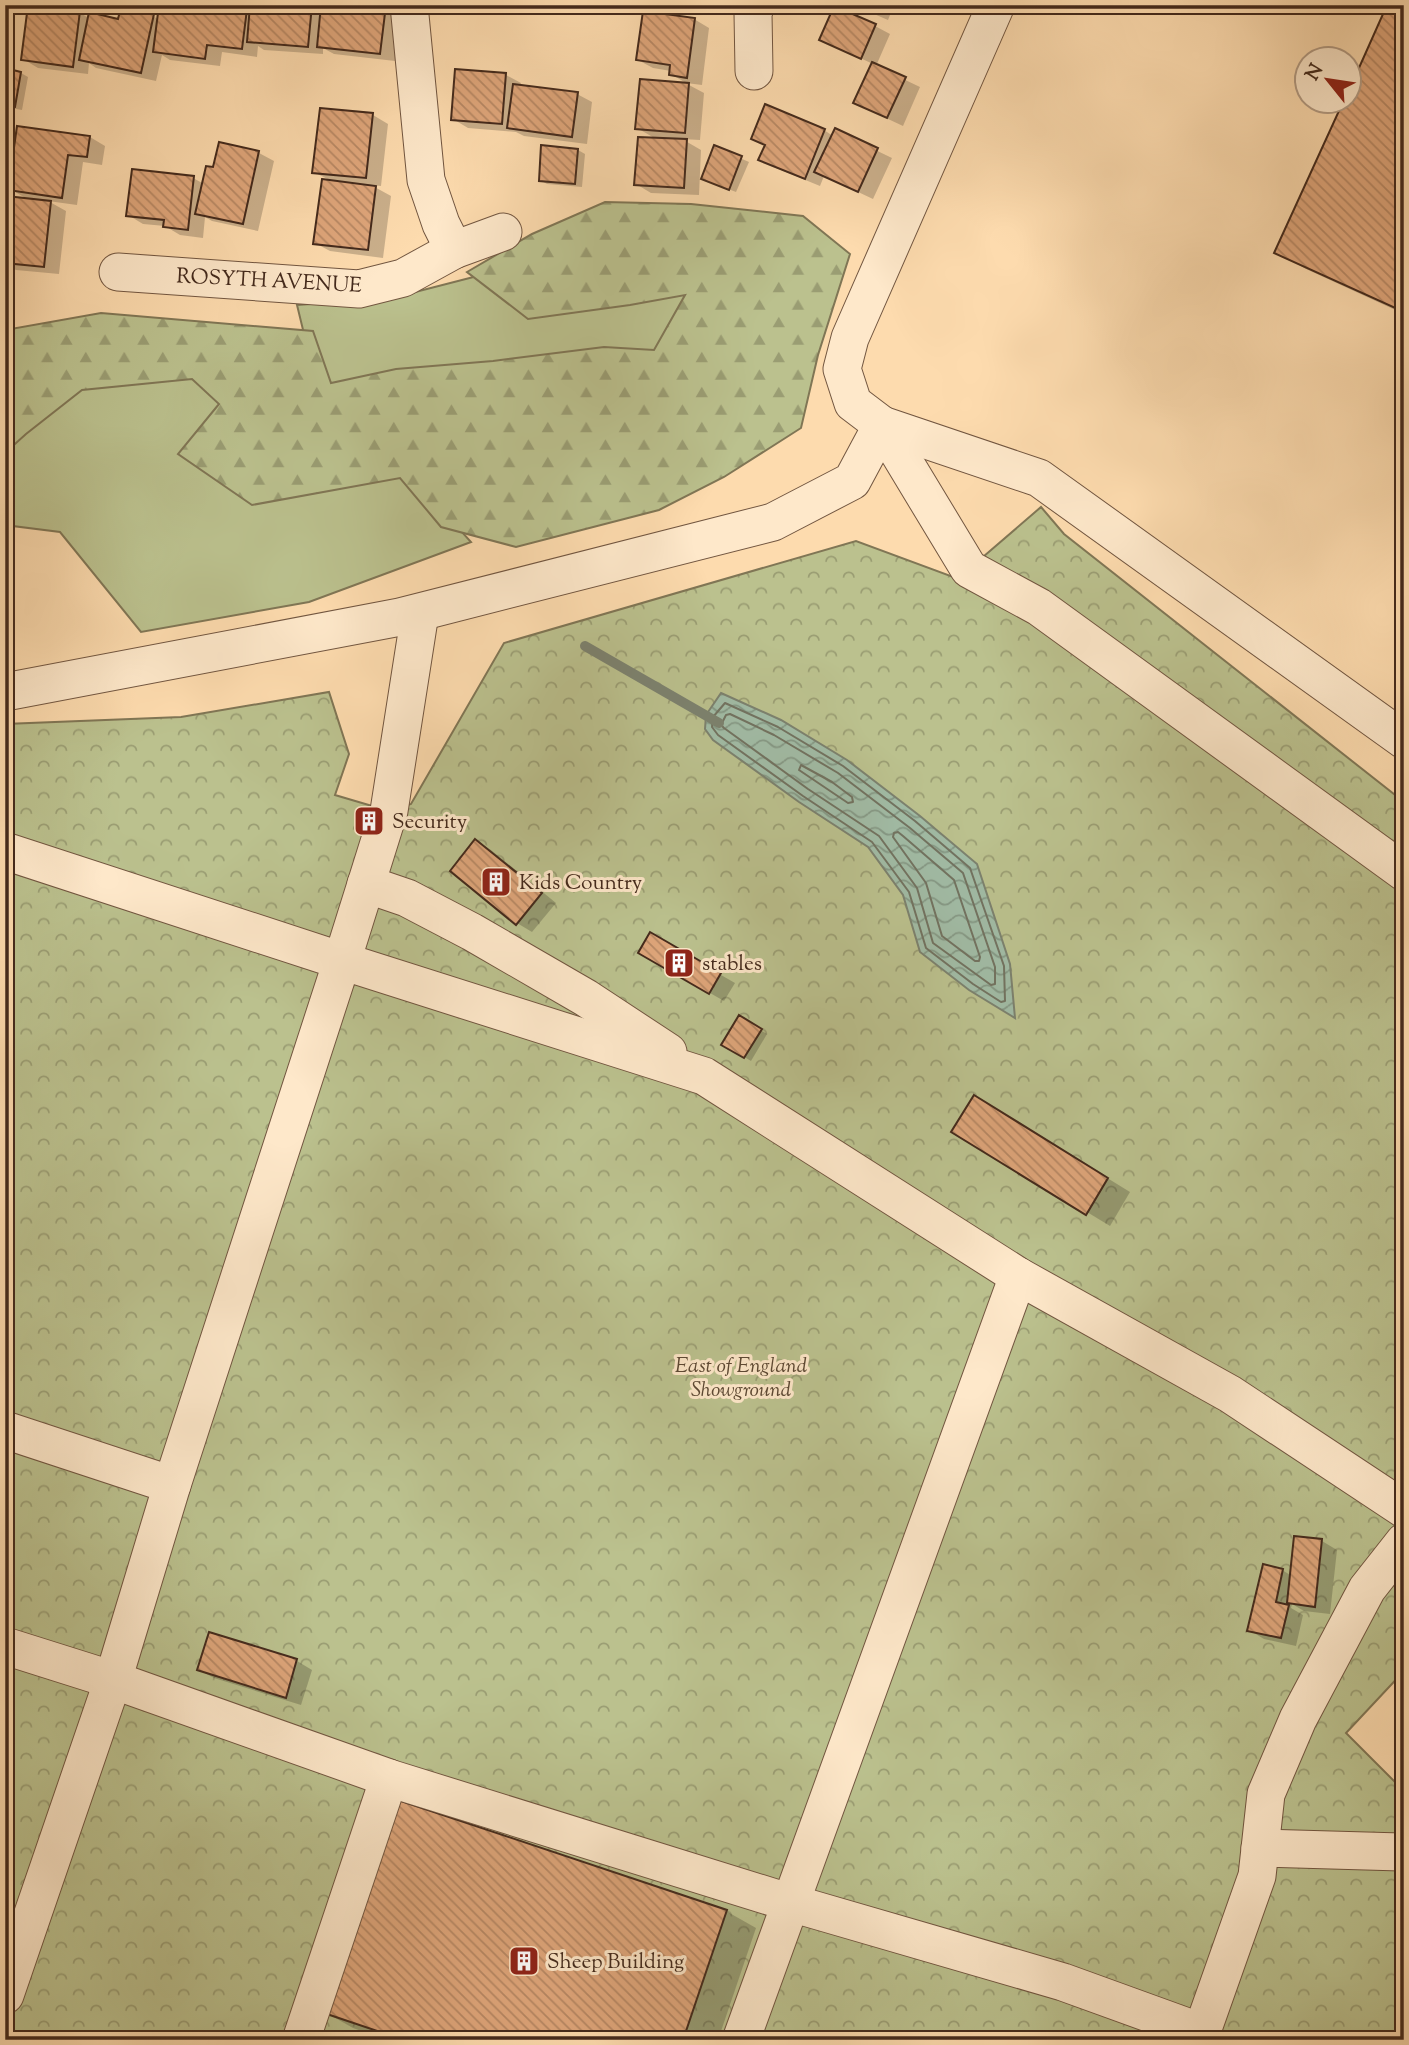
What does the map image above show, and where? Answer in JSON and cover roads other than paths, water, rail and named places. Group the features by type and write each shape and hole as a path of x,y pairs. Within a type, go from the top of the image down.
{"street":[{"path":"409,5 426,180 440,224 454,250"},
{"path":"754,71 753,13 756,5"},
{"path":"996,5 850,338 842,369 853,403 882,425 1039,478 1404,740"},
{"name":"ROSYTH AVENUE","path":"118,272 359,289 403,278 454,250 503,232"},
{"path":"5,692 420,613 773,522 852,481 882,425"},
{"path":"882,425 969,569 1039,607 1404,872"},
{"path":"5,1995 113,1680 172,1485 389,811 420,613"},
{"path":"5,851 704,1076"},
{"path":"366,884 407,898 586,998 1018,1276 1230,1394 1404,1509"},
{"path":"741,2040 1018,1276"},
{"path":"5,1430 172,1485"},
{"path":"5,1646 113,1680 389,1778 791,1903 1063,1982 1200,2036 1257,1875 1266,1794 1298,1719 1367,1589 1404,1542"},
{"path":"301,2040 389,1778"},
{"path":"1260,1848 1404,1854"}],"water":[{"path":"721,693 781,720 847,760 977,864 1010,964 1015,1018 969,990 920,952 903,895 868,847 799,802 713,740 705,729 706,715"}],"waterway":[{"path":"585,646 719,723"}],"place":[{"name":"Security","path":"369,821"},
{"name":"Kids Country","path":"496,882"},
{"name":"stables","path":"679,963"},
{"name":"Sheep Building","path":"524,1961"}],"park label":[{"name":"East of England Showground","path":"741,1377"}]}
